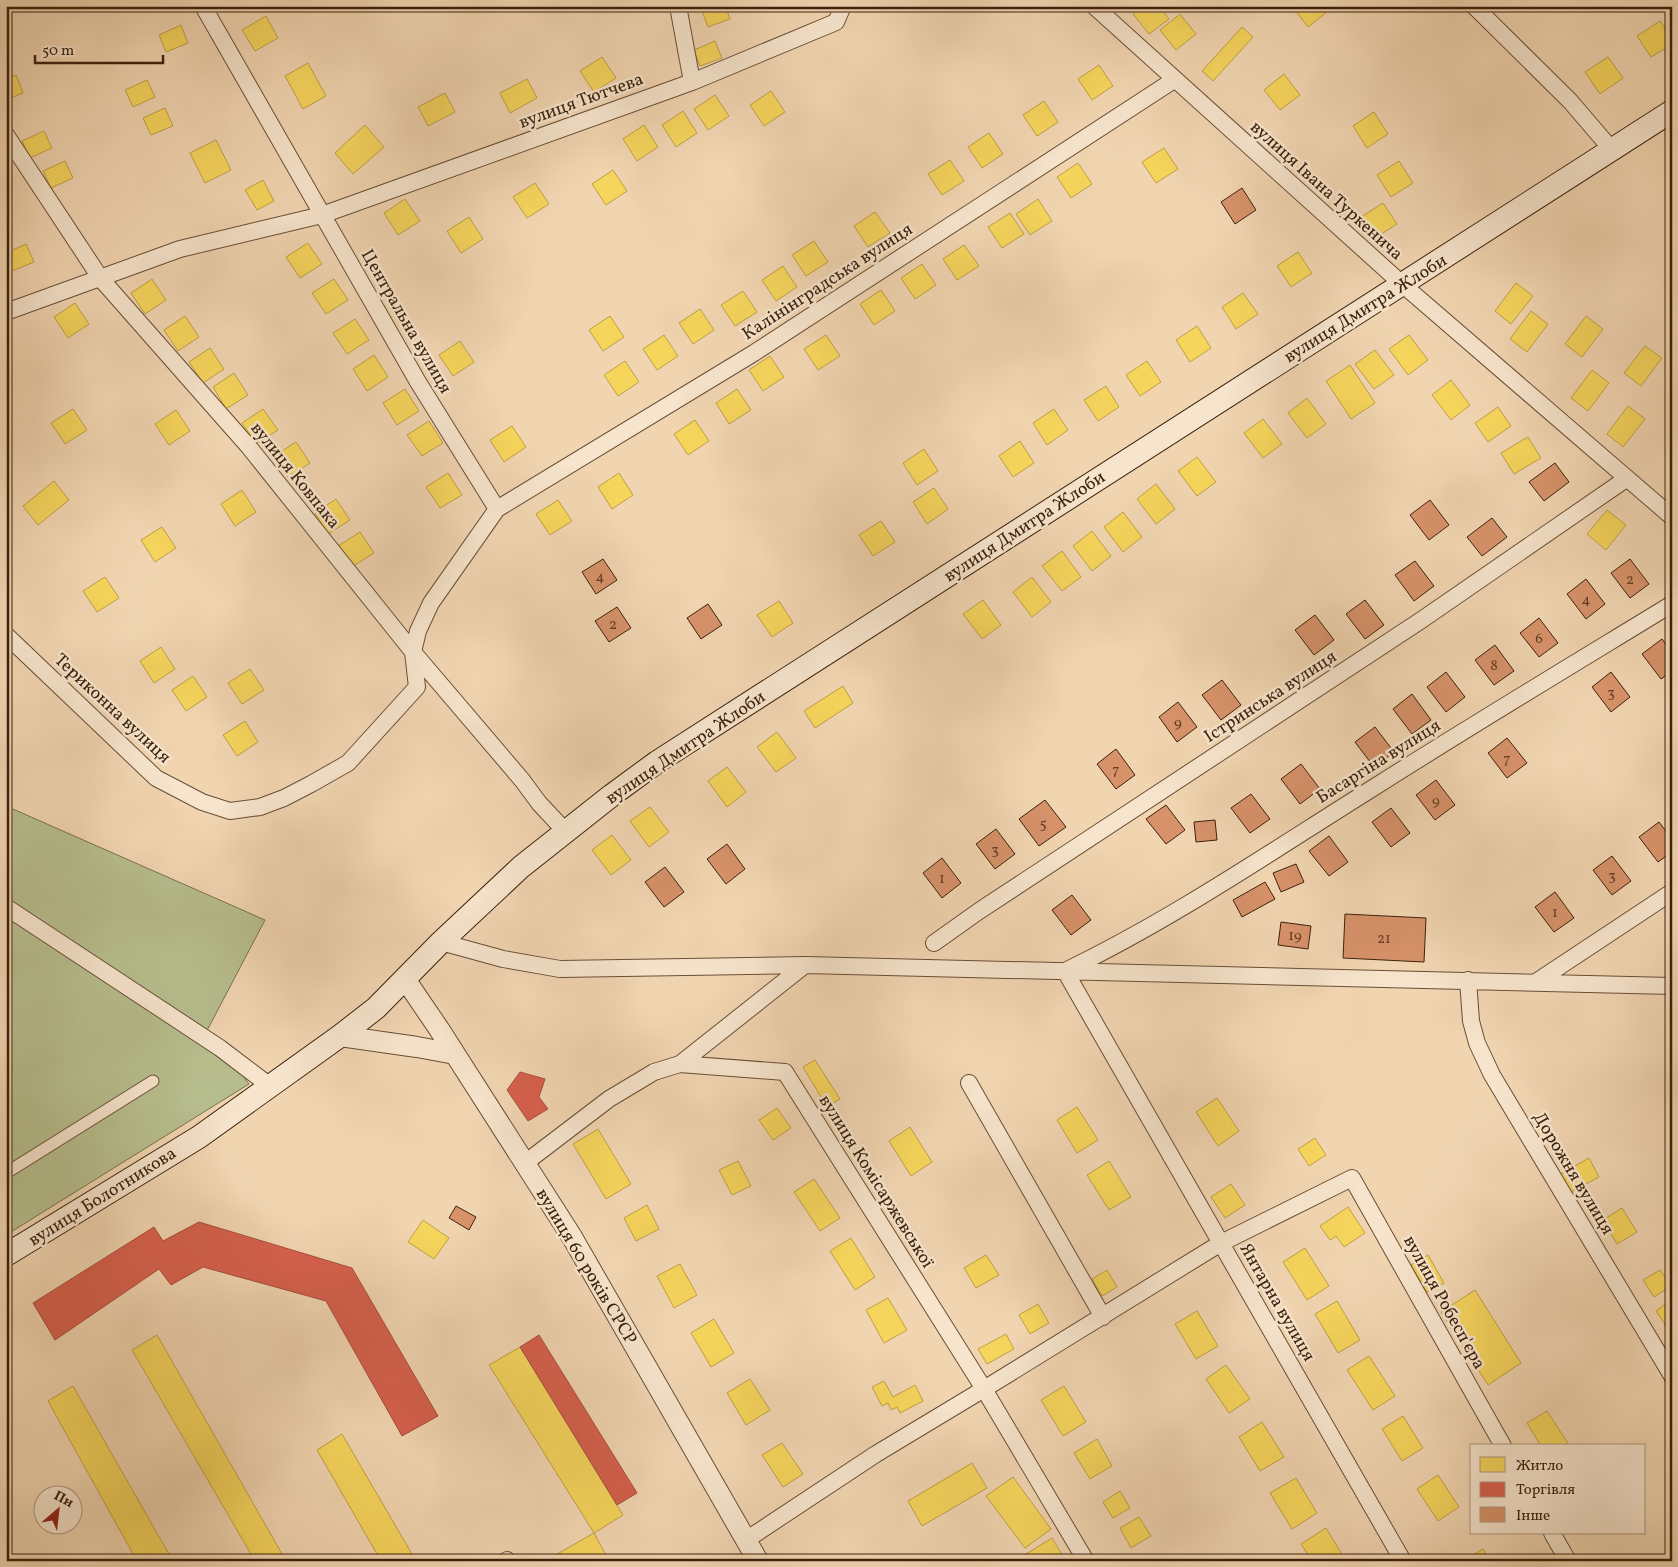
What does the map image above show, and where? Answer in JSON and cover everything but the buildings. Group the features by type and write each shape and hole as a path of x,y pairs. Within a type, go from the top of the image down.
{"main road":[{"name":"вулиця Дмитра Жлоби","path":"270,1086 376,1008 441,942 521,867 657,762 1672,111"},
{"name":"вулиця Болотникова","path":"6,1255 198,1137 270,1086"}],"street":[{"name":"Центральна вулиця","path":"203,6 418,382 497,509"},
{"path":"678,6 692,82"},
{"name":"вулиця Тютчева","path":"6,312 180,250 322,216 692,82 836,22 843,6"},
{"name":"вулиця Івана Туркенича","path":"1094,6 1402,284 1672,517"},
{"path":"1474,6 1570,101 1612,150"},
{"name":"Калінінградська вулиця","path":"497,509 754,353 1174,80"},
{"name":"вулиця Ковпака","path":"6,135 101,278 249,447 413,652 522,780 539,803 566,832"},
{"name":"Істринська вулиця","path":"934,942 1420,621 1626,479"},
{"path":"413,652 418,631 431,603 497,509"},
{"name":"Басаргіна вулиця","path":"1065,971 1105,951 1237,874 1375,786 1672,604"},
{"name":"Териконна вулиця","path":"6,635 156,778 202,802 230,811 260,807 284,798 348,763 417,686 413,652"},
{"path":"1536,982 1672,892"},
{"path":"6,907 220,1048 270,1086"},
{"path":"441,942 503,959 560,969 805,965 1672,986"},
{"path":"680,1064 805,965"},
{"name":"Янтарна вулиця","path":"1065,971 1403,1561"},
{"name":"вулиця 60 років СРСР","path":"405,979 572,1237 758,1561"},
{"name":"Дорожня вулиця","path":"1468,980 1471,1021 1477,1043 1492,1075 1672,1376"},
{"path":"340,1036 455,1054"},
{"name":"вулиця Комісаржевської","path":"525,1163 609,1099 654,1072 680,1064 784,1072 984,1390 1086,1561"},
{"path":"6,1172 153,1081"},
{"path":"969,1083 1103,1317"},
{"name":"вулиця Робесп'єра","path":"1221,1243 1352,1178 1502,1444"},
{"path":"746,1540 876,1454 984,1390 1221,1243"},
{"path":"1553,1534 1568,1561"}],"green space":[{"path":"6,806 265,920 201,1042 232,1062 249,1084 6,1235"}]}
